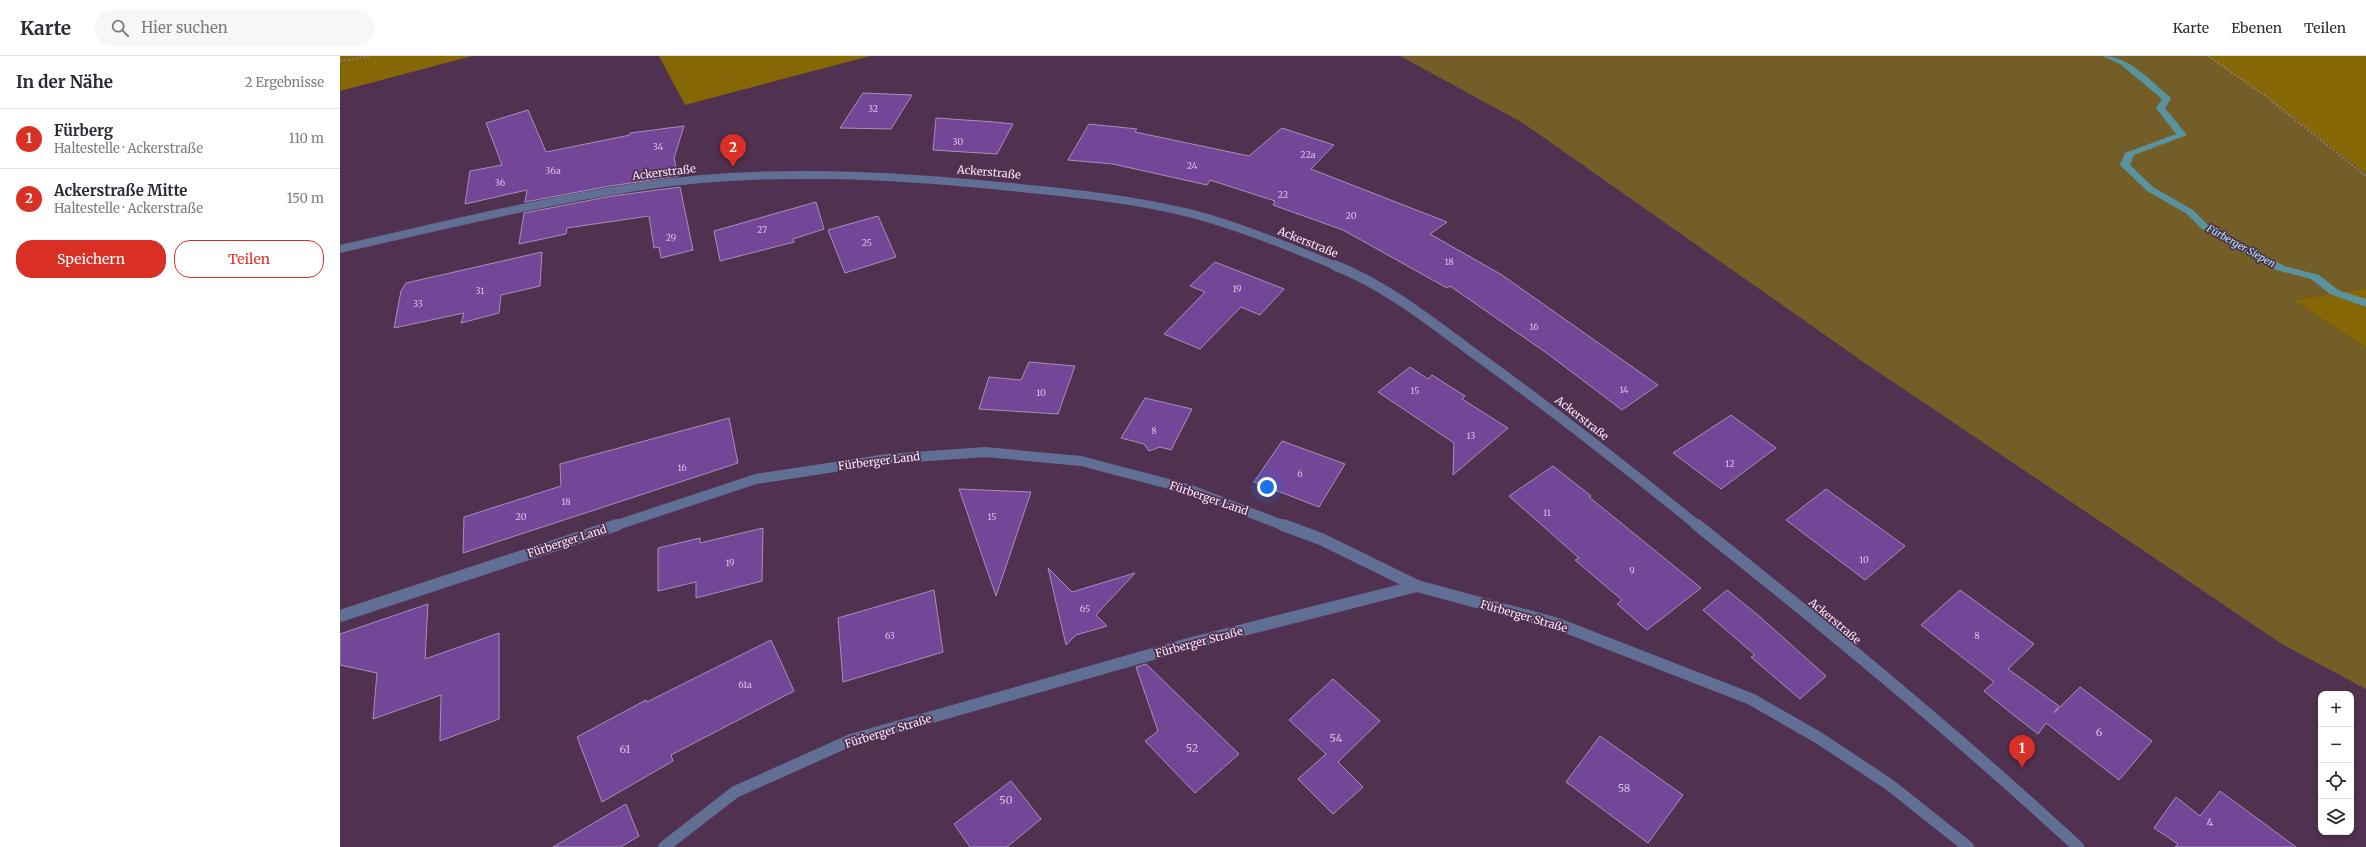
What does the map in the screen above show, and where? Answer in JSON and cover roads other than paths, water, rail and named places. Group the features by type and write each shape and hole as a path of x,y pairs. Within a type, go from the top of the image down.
{"street":[{"name":"Ackerstraße","path":"340,249 515,210 650,184 726,177 778,176 942,180 1102,196 1193,214 1272,240 1339,267 1378,287 1415,310 1553,410 1779,590 2007,781 2078,847"},
{"name":"Fürberger Land","path":"340,616 756,479 887,458 984,452 1081,462 1188,489 1321,539 1417,586"},
{"name":"Fürberger Straße","path":"664,847 735,792 851,740 1188,644 1417,586 1558,624 1751,699 1819,738 1890,785 1968,847"}],"waterway":[{"name":"Fürberger Siepen","path":"2106,56 2123,62 2167,99 2160,108 2182,135 2130,153 2125,165 2150,189 2190,212 2205,227 2270,261 2280,268 2315,277 2334,292 2366,303"}],"place":[{"name":"Ackerstraße Mitte","path":"733,167"},
{"name":"Fürberg","path":"2022,768"}]}
